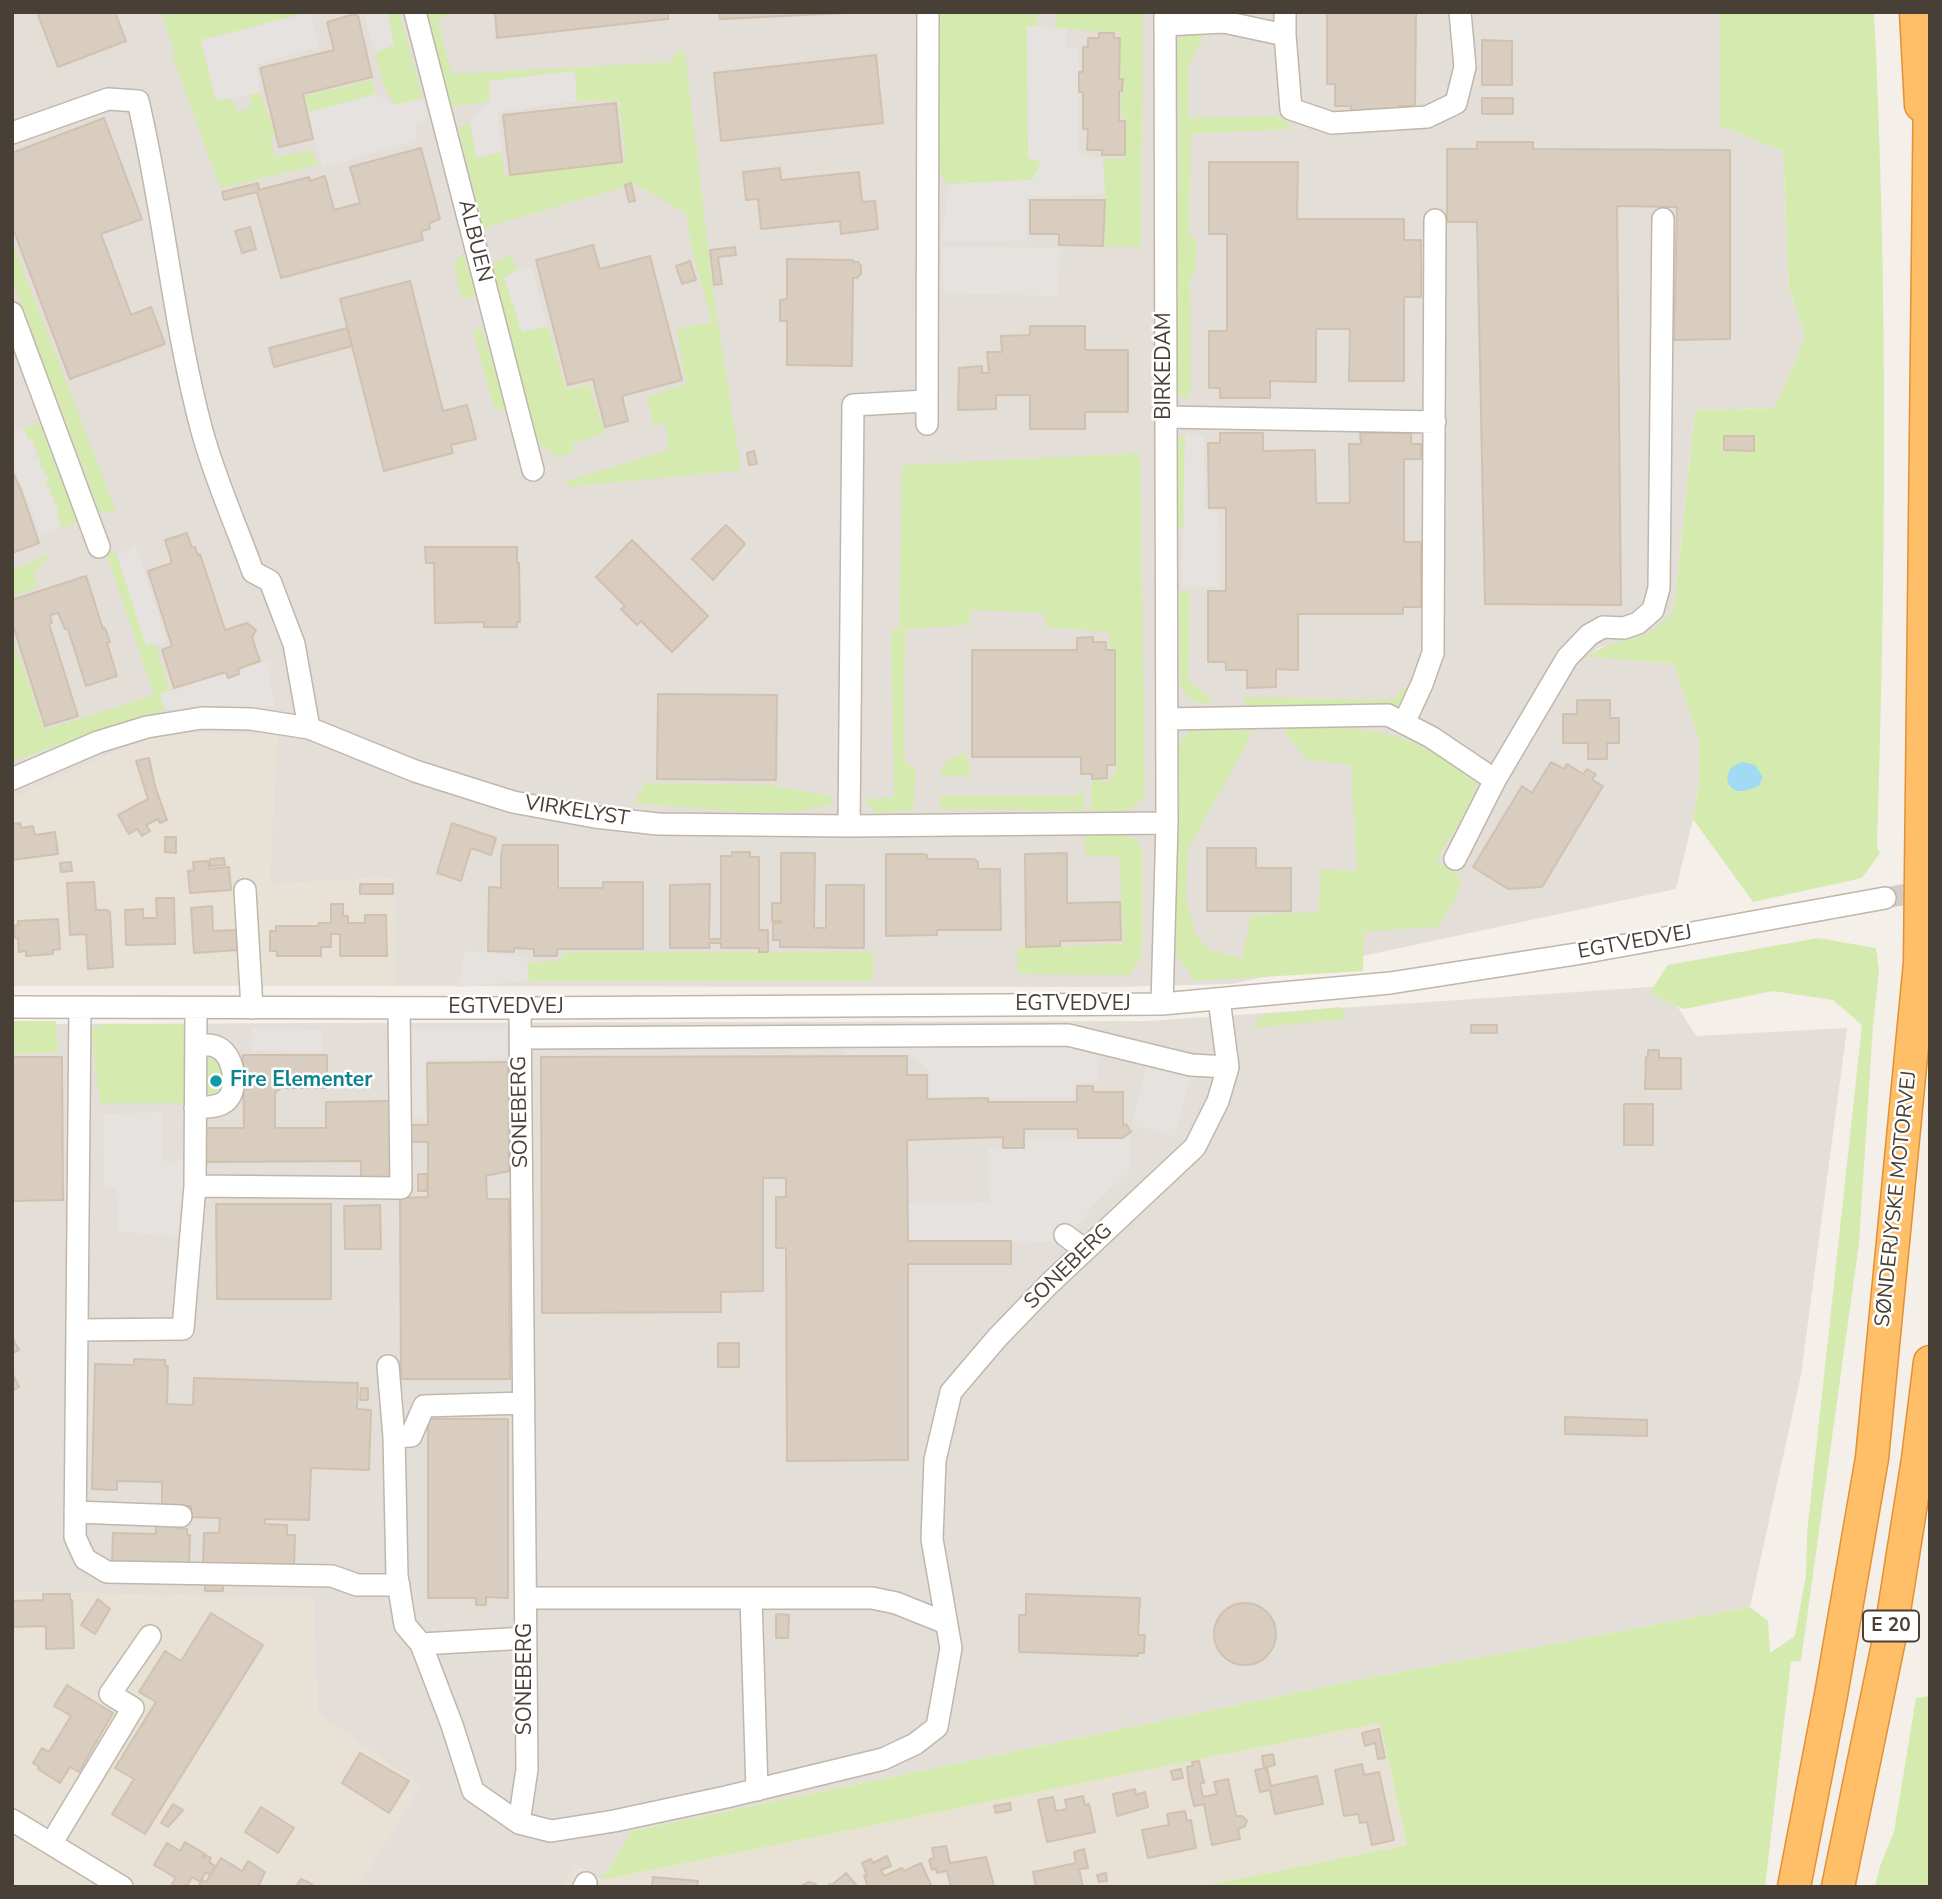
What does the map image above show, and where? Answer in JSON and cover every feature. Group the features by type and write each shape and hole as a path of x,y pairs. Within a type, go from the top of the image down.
{"highway":[{"name":"E 20","path":"1916,12 1927,240"},
{"name":"SØNDERJYSKE MOTORVEJ","path":"1794,1887 1872,1458 1920,963 1930,84"},
{"name":"E 20","path":"1838,1887 1891,1630 1930,1363"}],"street":[{"name":"ALBUEN","path":"415,12 533,470"},
{"path":"927,424 928,12"},
{"path":"1286,12 1284,35 1291,109 1332,123 1427,117 1456,103 1465,66 1460,12"},
{"path":"1165,19 1224,17 1284,35"},
{"name":"BIRKEDAM","path":"1162,1004 1167,822 1165,19"},
{"path":"12,132 108,99 138,101 153,165 182,337 203,432 253,572 270,581 294,644 309,728"},
{"path":"1455,859 1495,780 1567,658 1588,635 1603,627 1624,628 1638,623 1653,610 1659,588 1663,219"},
{"path":"1404,723 1433,653 1435,220"},
{"path":"12,313 99,547"},
{"path":"849,826 853,405 926,401"},
{"path":"1166,418 1435,422"},
{"path":"1167,719 1388,715 1432,737 1495,780"},
{"name":"VIRKELYST","path":"12,779 98,742 161,725 212,718 251,719 309,728 415,771 528,805 595,817 658,824 849,826 1167,822"},
{"path":"245,890 252,1008"},
{"name":"EGTVEDVEJ","path":"12,1007 520,1008 1162,1004 1390,983 1576,954 1885,898"},
{"name":"SONEBERG","path":"1220,999 1228,1067 1218,1101 1195,1147 1085,1250 997,1338 951,1392 935,1460 932,1539 951,1648 937,1727 915,1744 883,1759 757,1790 551,1831 519,1823 527,1769 520,1038 1068,1035 1191,1066 1228,1067"},
{"path":"833,1006 835,1036"},
{"path":"80,1008 75,1537 85,1559 107,1572 332,1576 357,1586 399,1585"},
{"path":"77,1330 183,1329 195,1186 196,1008"},
{"path":"195,1186 401,1188 399,1008"},
{"path":"520,1008 520,1038"},
{"path":"195,1044 219,1047 228,1056 232,1070 232,1087 227,1100 216,1107 195,1108"},
{"path":"1065,1234 1085,1250"},
{"path":"388,1366 394,1437 399,1585 405,1625 421,1644 452,1725 473,1791 519,1823"},
{"path":"394,1437 411,1436 424,1406 524,1403"},
{"path":"75,1512 181,1516"},
{"path":"526,1598 872,1598 897,1603 946,1623"},
{"path":"751,1598 757,1790"},
{"path":"51,1844 134,1708 110,1694 150,1636"},
{"path":"421,1644 526,1638"},
{"path":"12,1820 122,1887"}],"shaded area":[{"path":"12,12 1720,12 1720,126 1783,151 1789,287 1805,337 1775,408 1695,410 1674,609 1666,621 1652,631 1638,638 1598,648 1588,657 1674,664 1699,740 1699,783 1676,889 1231,984 1111,987 396,986 395,878 269,884 278,735 164,733 44,783 12,801"},
{"path":"311,12 319,46 256,65 260,93 216,101 201,40"},
{"path":"387,12 394,45 375,53 364,14"},
{"path":"1027,26 1067,29 1067,48 1079,48 1079,153 1103,159 1105,194 1026,198 1027,240 941,242 949,184 1032,180 1041,162 1028,158"},
{"path":"575,71 577,101 498,112 502,152 476,158 470,122 490,101 489,81"},
{"path":"376,94 396,105 423,98 429,120 415,126 417,140 322,168 308,113"},
{"path":"941,246 1061,248 1057,296 944,293"},
{"path":"531,267 548,326 522,332 504,278 518,269"},
{"path":"24,428 28,438 35,440 32,447 38,449 35,456 42,459 39,466 45,468 43,474 48,478 45,484 52,488 49,495 55,497 53,504 59,507 57,513 61,526 41,536 12,461 12,432"},
{"path":"1185,433 1204,436 1205,508 1219,513 1220,587 1182,587"},
{"path":"136,545 167,643 146,645 117,556"},
{"path":"268,661 274,706 165,710 160,694"},
{"path":"164,733 279,735 269,884 395,878 396,986 12,986 12,801 44,783"},
{"path":"465,951 527,957 529,981 458,987"},
{"path":"1665,986 1696,1036 1847,1028 1801,1375 1750,1607 1347,1682 632,1831 602,1880 574,1864 563,1887 357,1887 420,1786 318,1714 312,1598 12,1592 12,1024 1148,1021"},
{"path":"253,1028 322,1030 322,1052 251,1051"},
{"path":"507,1028 507,1059 427,1060 427,1119 409,1118 408,1029"},
{"path":"843,1037 1101,1044 1098,1082 1076,1084 1075,1097 930,1098 930,1071 911,1055 844,1056"},
{"path":"1147,1064 1192,1071 1176,1136 1132,1125"},
{"path":"161,1112 163,1161 187,1161 179,1237 119,1231 116,1188 104,1187 103,1114"},
{"path":"1131,1138 1129,1172 1096,1202 1065,1242 909,1240 908,1204 989,1202 988,1149 1025,1148 1024,1139"},
{"path":"12,1592 312,1598 318,1714 420,1786 357,1887 12,1887"},
{"path":"1380,1723 1407,1845 1198,1887 563,1887 573,1864 602,1880"}],"green space":[{"path":"161,12 310,12 202,41 216,100 231,98 237,112 252,107 249,95 260,93 276,135 270,138 275,157 312,150 319,165 220,188 173,57 175,54"},
{"path":"387,12 399,12 423,98 396,105 384,87 375,53 394,45"},
{"path":"426,12 447,12 448,16 437,19 452,74 671,62 675,52 685,51 713,290 741,470 570,487 566,481 669,450 665,423 654,426 646,397 686,384 676,329 712,322 692,249 686,213 635,184 483,228 458,128 470,122 476,157 502,152 504,175 626,163 619,100 577,101 575,71 489,81 490,101 452,107"},
{"path":"937,12 1037,12 1037,27 1027,27 1028,158 1042,161 1032,180 949,184 936,168"},
{"path":"1056,12 1143,12 1141,246 1105,247 1103,159 1126,158 1126,119 1121,117 1120,33 1055,28"},
{"path":"1720,12 1874,12 1879,116 1884,430 1877,847 1880,853 1862,878 1753,902 1693,819 1699,783 1699,740 1674,664 1587,657 1598,650 1654,629 1674,609 1695,410 1775,408 1805,337 1789,287 1783,151 1720,126"},
{"path":"1181,36 1203,36 1188,68 1188,118 1279,116 1293,129 1191,134 1189,233 1197,241 1195,272 1190,280 1191,390 1186,399 1176,393 1179,118 1176,42"},
{"path":"372,80 376,94 310,112 304,96"},
{"path":"12,241 116,511 100,512 12,279"},
{"path":"463,254 476,292 468,300 460,295 454,262"},
{"path":"510,254 518,269 504,278 523,332 548,326 566,389 589,385 605,433 572,444 574,452 558,457 536,442 492,264"},
{"path":"480,326 509,407 505,412 494,408 473,331"},
{"path":"41,422 77,517 75,522 67,527 61,526 24,428"},
{"path":"1185,436 1183,529 1175,529 1177,437"},
{"path":"1140,453 1145,797 1127,811 1090,811 1092,779 1108,783 1117,769 1109,632 1046,627 1044,613 971,610 968,625 905,629 904,760 916,771 913,810 876,813 864,799 894,797 891,630 899,629 902,465"},
{"path":"113,551 117,556 146,645 156,644 169,691 160,694 165,710 12,761 12,636 44,730 154,695 106,552"},
{"path":"51,553 33,575 38,587 12,597 12,570"},
{"path":"1179,591 1190,591 1188,680 1211,698 1209,703 1191,699 1180,683"},
{"path":"1402,688 1407,690 1400,703 1392,709 1250,706 1245,704 1243,697 1394,700"},
{"path":"1291,727 1346,729 1389,735 1430,750 1476,782 1473,801 1436,860 1462,879 1456,897 1438,927 1364,932 1363,971 1195,981 1175,954 1178,745 1192,728 1251,731 1248,742 1188,849 1186,899 1195,932 1207,949 1242,959 1251,915 1318,912 1321,869 1357,871 1351,765 1308,760 1284,732"},
{"path":"963,753 968,756 970,776 941,777 945,764"},
{"path":"646,783 770,785 830,796 833,804 795,812 740,812 633,803"},
{"path":"1084,790 1084,811 940,809 940,796 1075,796"},
{"path":"1085,834 1122,835 1137,840 1142,849 1142,956 1130,975 1017,974 1018,948 1124,944 1119,857 1085,855"},
{"path":"1818,938 1876,948 1879,971 1859,1243 1801,1661 1791,1662 1765,1887 1198,1887 1407,1845 1380,1723 602,1880 632,1831 1347,1682 1750,1607 1768,1621 1770,1653 1795,1636 1806,1575 1807,1533 1862,1025 1833,1000 1773,991 1684,1009 1649,993 1668,965"},
{"path":"565,952 873,952 873,981 529,981 527,963 559,961"},
{"path":"1340,1007 1347,1019 1254,1028 1258,1018 1268,1014"},
{"path":"12,1021 56,1021 58,1052 12,1054"},
{"path":"103,1024 188,1024 184,1103 100,1103 91,1030"},
{"path":"216,1056 227,1064 226,1090 214,1096 206,1092 209,1060"},
{"path":"1930,1696 1930,1887 1875,1887 1880,1866 1894,1832 1916,1698"}],"water":[{"path":"1743,762 1755,765 1763,777 1759,786 1736,791 1728,783 1728,776 1733,766"}],"building":[{"path":"37,12 115,12 126,41 58,67"},
{"path":"495,12 668,12 668,19 497,38"},
{"path":"719,12 845,12 845,13 720,19"},
{"path":"1327,12 1416,12 1415,106 1399,106 1399,115 1351,114 1351,106 1335,106 1335,84 1327,84"},
{"path":"355,14 358,16 372,77 303,94 313,139 279,147 260,68 334,50 327,22"},
{"path":"1099,33 1114,33 1114,38 1120,38 1119,79 1123,79 1122,91 1119,91 1119,121 1125,121 1125,155 1102,155 1102,150 1087,150 1088,129 1083,129 1083,92 1079,92 1079,72 1083,72 1083,47 1088,47 1088,38 1099,38"},
{"path":"1482,40 1512,41 1512,85 1482,85"},
{"path":"876,55 883,123 721,141 714,73"},
{"path":"1482,98 1513,98 1513,114 1482,114"},
{"path":"616,103 622,162 510,175 503,115"},
{"path":"104,118 142,219 101,234 131,315 151,307 165,344 70,379 12,226 12,153"},
{"path":"1477,142 1533,142 1533,149 1730,150 1730,339 1674,340 1677,207 1617,206 1621,605 1485,604 1477,222 1447,222 1447,149 1477,149"},
{"path":"421,148 440,219 429,223 430,229 421,231 423,240 281,278 257,192 224,200 222,192 258,183 259,190 309,177 310,181 325,176 334,210 360,203 350,167"},
{"path":"1209,162 1298,162 1297,219 1404,219 1404,240 1421,240 1421,297 1404,297 1404,381 1349,381 1350,329 1316,329 1316,382 1270,381 1270,398 1220,398 1220,388 1209,388 1209,331 1227,331 1227,234 1209,234"},
{"path":"780,168 781,180 859,172 862,202 875,201 878,229 841,234 840,221 761,229 758,199 746,200 743,172"},
{"path":"631,183 635,201 629,202 625,185"},
{"path":"1030,200 1105,200 1103,246 1059,245 1059,234 1030,234"},
{"path":"250,227 256,249 242,253 235,231"},
{"path":"593,245 600,269 650,256 682,380 622,396 628,421 605,427 593,379 568,385 536,260"},
{"path":"735,247 736,255 718,257 722,284 714,285 710,250"},
{"path":"787,259 853,260 861,266 861,274 853,278 852,366 787,365 787,321 780,321 780,300 787,299"},
{"path":"690,261 696,280 682,284 676,266"},
{"path":"410,281 443,411 467,405 476,439 451,445 453,453 384,471 340,299"},
{"path":"1030,326 1085,326 1085,350 1128,350 1128,412 1085,412 1085,429 1030,429 1030,395 996,395 996,409 958,410 959,368 982,366 982,373 989,373 987,352 1002,352 1001,336 1030,335"},
{"path":"347,328 352,346 274,367 269,348"},
{"path":"1220,433 1263,433 1263,451 1315,450 1316,503 1350,503 1349,444 1361,444 1360,433 1411,433 1411,444 1421,444 1421,459 1404,459 1404,542 1421,542 1421,607 1403,607 1403,614 1298,614 1298,670 1276,669 1276,687 1247,688 1247,670 1226,670 1226,662 1208,662 1208,591 1226,591 1226,508 1209,508 1208,443 1220,443"},
{"path":"1724,436 1754,436 1754,451 1724,450"},
{"path":"754,451 757,464 749,465 747,453"},
{"path":"12,471 39,543 12,553"},
{"path":"726,525 745,544 713,580 692,559"},
{"path":"187,533 192,548 195,547 198,555 200,554 225,630 247,623 256,630 252,637 260,661 238,669 239,674 228,678 226,672 174,688 162,650 172,646 148,571 172,563 165,540"},
{"path":"632,540 708,616 672,652 641,621 637,625 621,609 625,606 596,577"},
{"path":"425,547 517,547 520,622 517,622 517,627 484,627 484,622 435,623 434,563 426,563"},
{"path":"86,576 103,629 105,628 110,642 107,643 117,676 86,686 68,629 65,629 58,613 50,615 52,623 49,624 78,716 45,726 12,622 12,600"},
{"path":"1093,637 1093,642 1106,642 1106,650 1115,650 1115,765 1107,765 1107,778 1092,779 1092,774 1081,774 1081,757 972,757 972,650 1077,650 1077,638"},
{"path":"658,694 777,695 776,780 657,779"},
{"path":"1577,700 1610,700 1610,718 1619,718 1619,743 1607,743 1607,759 1588,759 1588,743 1563,743 1563,714 1577,714"},
{"path":"149,758 167,820 160,823 158,819 146,825 150,831 142,836 137,829 129,834 118,815 148,799 136,761"},
{"path":"1551,762 1564,769 1567,764 1583,774 1587,769 1596,774 1592,780 1603,786 1542,887 1508,889 1473,867 1522,786 1532,793"},
{"path":"20,823 21,828 33,826 35,835 55,832 58,854 12,860 13,824"},
{"path":"452,823 496,838 491,855 471,848 461,881 437,873"},
{"path":"165,837 176,837 176,853 165,852"},
{"path":"503,845 558,845 558,888 603,888 603,882 643,882 643,949 557,949 557,956 534,956 534,949 514,948 514,952 488,951 489,887 501,888"},
{"path":"1207,848 1256,848 1256,868 1291,868 1291,911 1207,911"},
{"path":"732,852 750,852 750,857 759,857 759,930 768,930 768,952 759,952 759,948 721,948 721,943 709,943 710,948 670,948 670,885 710,884 709,939 721,939 721,856 732,856"},
{"path":"781,853 815,853 814,928 826,928 826,885 864,885 864,948 780,947 780,940 773,940 773,923 781,923 772,921 772,903 781,903"},
{"path":"1067,853 1067,903 1120,902 1121,940 1060,941 1060,946 1026,947 1025,854"},
{"path":"886,854 923,854 927,855 927,859 974,859 978,862 978,869 1000,869 1001,930 937,930 937,935 886,936"},
{"path":"224,858 225,865 210,866 210,859"},
{"path":"208,861 209,869 229,867 231,890 190,893 188,871 194,870 193,862"},
{"path":"71,862 72,871 61,872 60,863"},
{"path":"94,882 96,910 110,912 113,967 88,969 86,934 70,935 67,883"},
{"path":"360,884 393,884 393,894 360,894"},
{"path":"156,898 174,898 175,944 126,945 125,910 143,909 143,918 157,918"},
{"path":"331,904 343,904 343,916 348,916 348,923 365,923 365,915 386,915 387,956 340,956 340,934 331,934 331,947 321,947 321,956 277,956 277,951 270,951 270,931 276,931 276,926 318,926 319,923 331,923"},
{"path":"212,906 213,931 236,930 238,950 194,953 191,908"},
{"path":"58,919 60,949 53,950 53,954 26,956 26,951 19,952 14,926 18,925 18,921"},
{"path":"1471,1025 1497,1025 1497,1033 1471,1033"},
{"path":"1648,1050 1659,1050 1659,1058 1681,1058 1681,1089 1645,1089"},
{"path":"243,1055 327,1055 327,1088 281,1088 275,1093 275,1128 326,1128 326,1102 391,1101 391,1177 361,1177 361,1161 202,1162 202,1128 244,1128"},
{"path":"907,1056 907,1075 927,1075 927,1099 988,1098 988,1102 1077,1102 1077,1086 1093,1086 1093,1092 1123,1092 1123,1126 1126,1124 1131,1132 1122,1138 1078,1138 1078,1129 1024,1129 1024,1148 1003,1148 1003,1137 907,1140 908,1241 1011,1241 1011,1264 908,1264 908,1460 787,1461 786,1248 776,1248 776,1197 786,1197 786,1178 763,1178 763,1291 721,1292 721,1312 542,1313 541,1057"},
{"path":"12,1057 62,1057 63,1200 12,1201"},
{"path":"508,1062 509,1171 486,1176 487,1199 509,1199 510,1379 401,1379 400,1198 428,1197 428,1142 409,1142 409,1125 428,1125 427,1063"},
{"path":"1624,1104 1653,1104 1653,1145 1624,1145"},
{"path":"418,1174 427,1174 427,1191 418,1191"},
{"path":"216,1204 331,1204 331,1299 217,1299"},
{"path":"380,1205 381,1249 345,1249 344,1206"},
{"path":"12,1337 19,1350 12,1353"},
{"path":"718,1343 739,1343 739,1367 718,1367"},
{"path":"134,1359 165,1360 165,1366 168,1366 167,1404 193,1405 194,1378 358,1383 357,1409 371,1410 369,1470 311,1468 309,1520 265,1519 265,1524 287,1525 287,1535 295,1535 294,1568 203,1566 204,1533 219,1533 220,1518 191,1517 191,1506 162,1506 162,1482 117,1481 117,1490 92,1489 95,1364 134,1365"},
{"path":"12,1373 19,1387 12,1391"},
{"path":"361,1388 368,1388 368,1400 360,1400"},
{"path":"1565,1417 1647,1420 1647,1436 1565,1434"},
{"path":"428,1419 508,1419 508,1598 486,1597 486,1605 476,1605 476,1598 428,1598"},
{"path":"156,1524 178,1525 178,1529 187,1529 187,1535 190,1535 189,1566 112,1564 113,1533 156,1534"},
{"path":"205,1585 223,1585 223,1591 205,1591"},
{"path":"43,1594 70,1594 74,1648 46,1649 46,1626 12,1627 12,1601 43,1600"},
{"path":"1026,1594 1140,1598 1138,1635 1145,1635 1144,1653 1138,1653 1138,1656 1019,1652 1019,1615 1026,1615"},
{"path":"98,1599 110,1609 95,1634 81,1625"},
{"path":"1239,1603 1251,1603 1267,1612 1274,1622 1274,1646 1267,1656 1251,1665 1239,1665 1228,1660 1219,1651 1214,1640 1214,1628 1219,1617 1228,1608"},
{"path":"211,1613 263,1645 145,1834 112,1814 134,1779 115,1768 156,1702 139,1692 165,1651 181,1661"},
{"path":"776,1614 789,1615 788,1638 776,1638"},
{"path":"67,1685 113,1713 79,1772 70,1767 60,1783 33,1763 42,1748 49,1752 71,1716 54,1706"},
{"path":"1379,1729 1385,1758 1378,1759 1375,1743 1365,1746 1362,1733"},
{"path":"360,1753 409,1781 389,1813 342,1783"},
{"path":"1273,1754 1275,1765 1264,1768 1262,1756"},
{"path":"1199,1761 1204,1783 1200,1783 1203,1797 1217,1794 1214,1782 1228,1779 1236,1816 1242,1816 1247,1821 1245,1826 1238,1829 1240,1839 1212,1845 1204,1804 1194,1806 1189,1785 1187,1767 1193,1766 1192,1762"},
{"path":"1362,1764 1364,1775 1379,1772 1394,1840 1372,1845 1367,1822 1360,1823 1358,1814 1344,1816 1335,1770"},
{"path":"1267,1768 1271,1786 1317,1776 1323,1804 1275,1814 1270,1790 1260,1792 1255,1770"},
{"path":"1181,1769 1183,1778 1173,1780 1171,1771"},
{"path":"1135,1789 1136,1795 1145,1792 1148,1807 1117,1816 1113,1794"},
{"path":"1083,1796 1085,1805 1089,1804 1095,1832 1047,1842 1038,1800 1053,1797 1056,1811 1067,1809 1065,1800"},
{"path":"1010,1803 1011,1810 996,1813 994,1806"},
{"path":"173,1804 183,1810 168,1827 161,1823"},
{"path":"261,1807 294,1828 278,1853 245,1832"},
{"path":"1185,1811 1187,1821 1191,1820 1196,1848 1148,1858 1142,1830 1169,1825 1167,1814"},
{"path":"185,1842 205,1854 202,1857 206,1855 211,1858 209,1862 215,1866 210,1875 206,1872 200,1882 192,1877 187,1886 184,1884 177,1887 172,1884 176,1878 154,1865 167,1843 180,1851"},
{"path":"946,1846 950,1863 986,1857 994,1886 951,1887 947,1871 937,1873 936,1868 932,1870 929,1860 934,1857 932,1848"},
{"path":"1084,1849 1088,1868 1079,1869 1083,1887 1036,1887 1033,1872 1076,1863 1074,1852"},
{"path":"887,1856 891,1866 881,1870 884,1876 921,1863 931,1885 868,1887 862,1863 871,1859 873,1863"},
{"path":"221,1858 242,1871 248,1861 265,1872 258,1887 198,1887 202,1880 206,1882"},
{"path":"846,1873 858,1887 827,1887 832,1885"},
{"path":"1106,1873 1107,1881 1099,1882 1097,1875"},
{"path":"653,1877 698,1881 697,1887 652,1887"},
{"path":"301,1879 308,1882 316,1887 296,1887"},
{"path":"809,1882 819,1887 799,1887"}],"tunnel":[{"path":"1885,898 1930,890"}],"place":[{"name":"Fire Elementer","path":"216,1081"}]}
